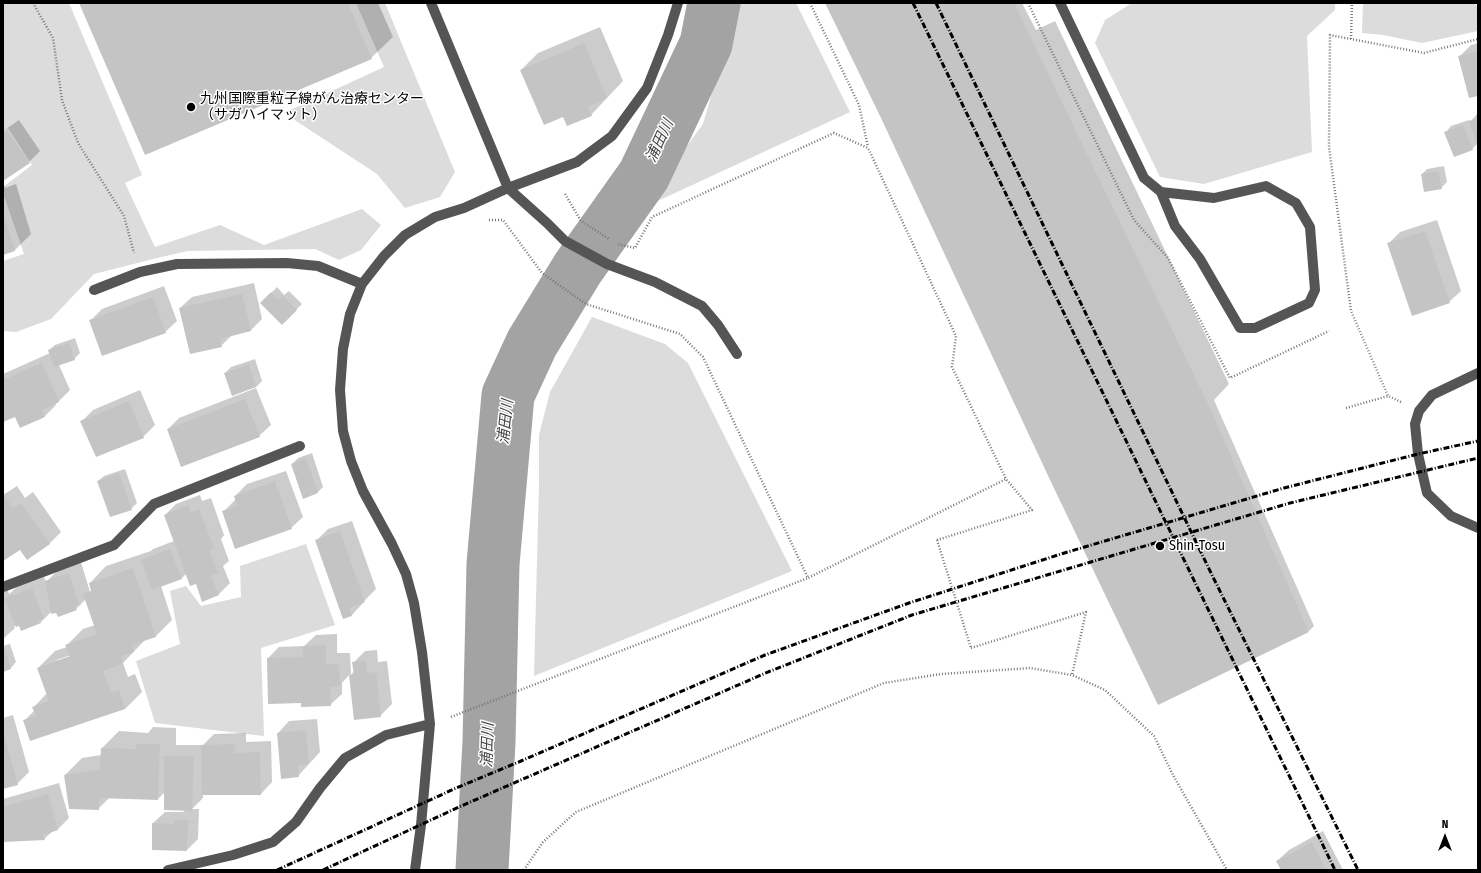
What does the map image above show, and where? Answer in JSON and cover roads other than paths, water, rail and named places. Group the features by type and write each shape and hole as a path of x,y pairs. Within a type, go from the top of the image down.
{"street":[{"path":"431,3 508,188 565,241 607,264 654,282 702,306 718,324 737,354"},
{"path":"415,870 421,825 430,724 422,652 414,603 406,574 392,544 363,491 351,461 343,431 340,390 344,349 350,314 362,284 384,256 405,235 435,217 464,208 508,188 577,162 612,136 647,88 668,35 678,3"},
{"path":"1060,3 1144,178 1161,192 1175,226 1200,259 1240,328 1255,328 1309,303 1314,290 1310,227 1296,203 1266,186 1214,198 1161,192"},
{"path":"94,290 140,272 177,264 287,263 318,266 362,284"},
{"path":"1478,373 1432,395 1419,410 1415,424 1418,454 1427,493 1452,516 1478,528"},
{"path":"3,587 114,545 154,504 300,446"},
{"path":"168,870 233,855 272,842 296,822 320,788 345,758 386,734 430,724"}],"waterway":[{"name":"浦田川","path":"482,870 489,742 493,564 508,395 532,343 578,268 644,175 706,44 714,3"}],"railway":[{"path":"913,3 1335,870"},
{"path":"936,3 1211,573 1358,870"},
{"path":"277,870 454,789 765,655 909,603 1061,554 1284,488 1418,454 1478,441"},
{"path":"323,870 459,807 768,672 912,615 1290,503 1478,458"}],"place":[{"name":"九州国際重粒子線がん治療センター （サガハイマット）","path":"191,107"},
{"name":"Shin-Tosu","path":"1160,546"}]}
